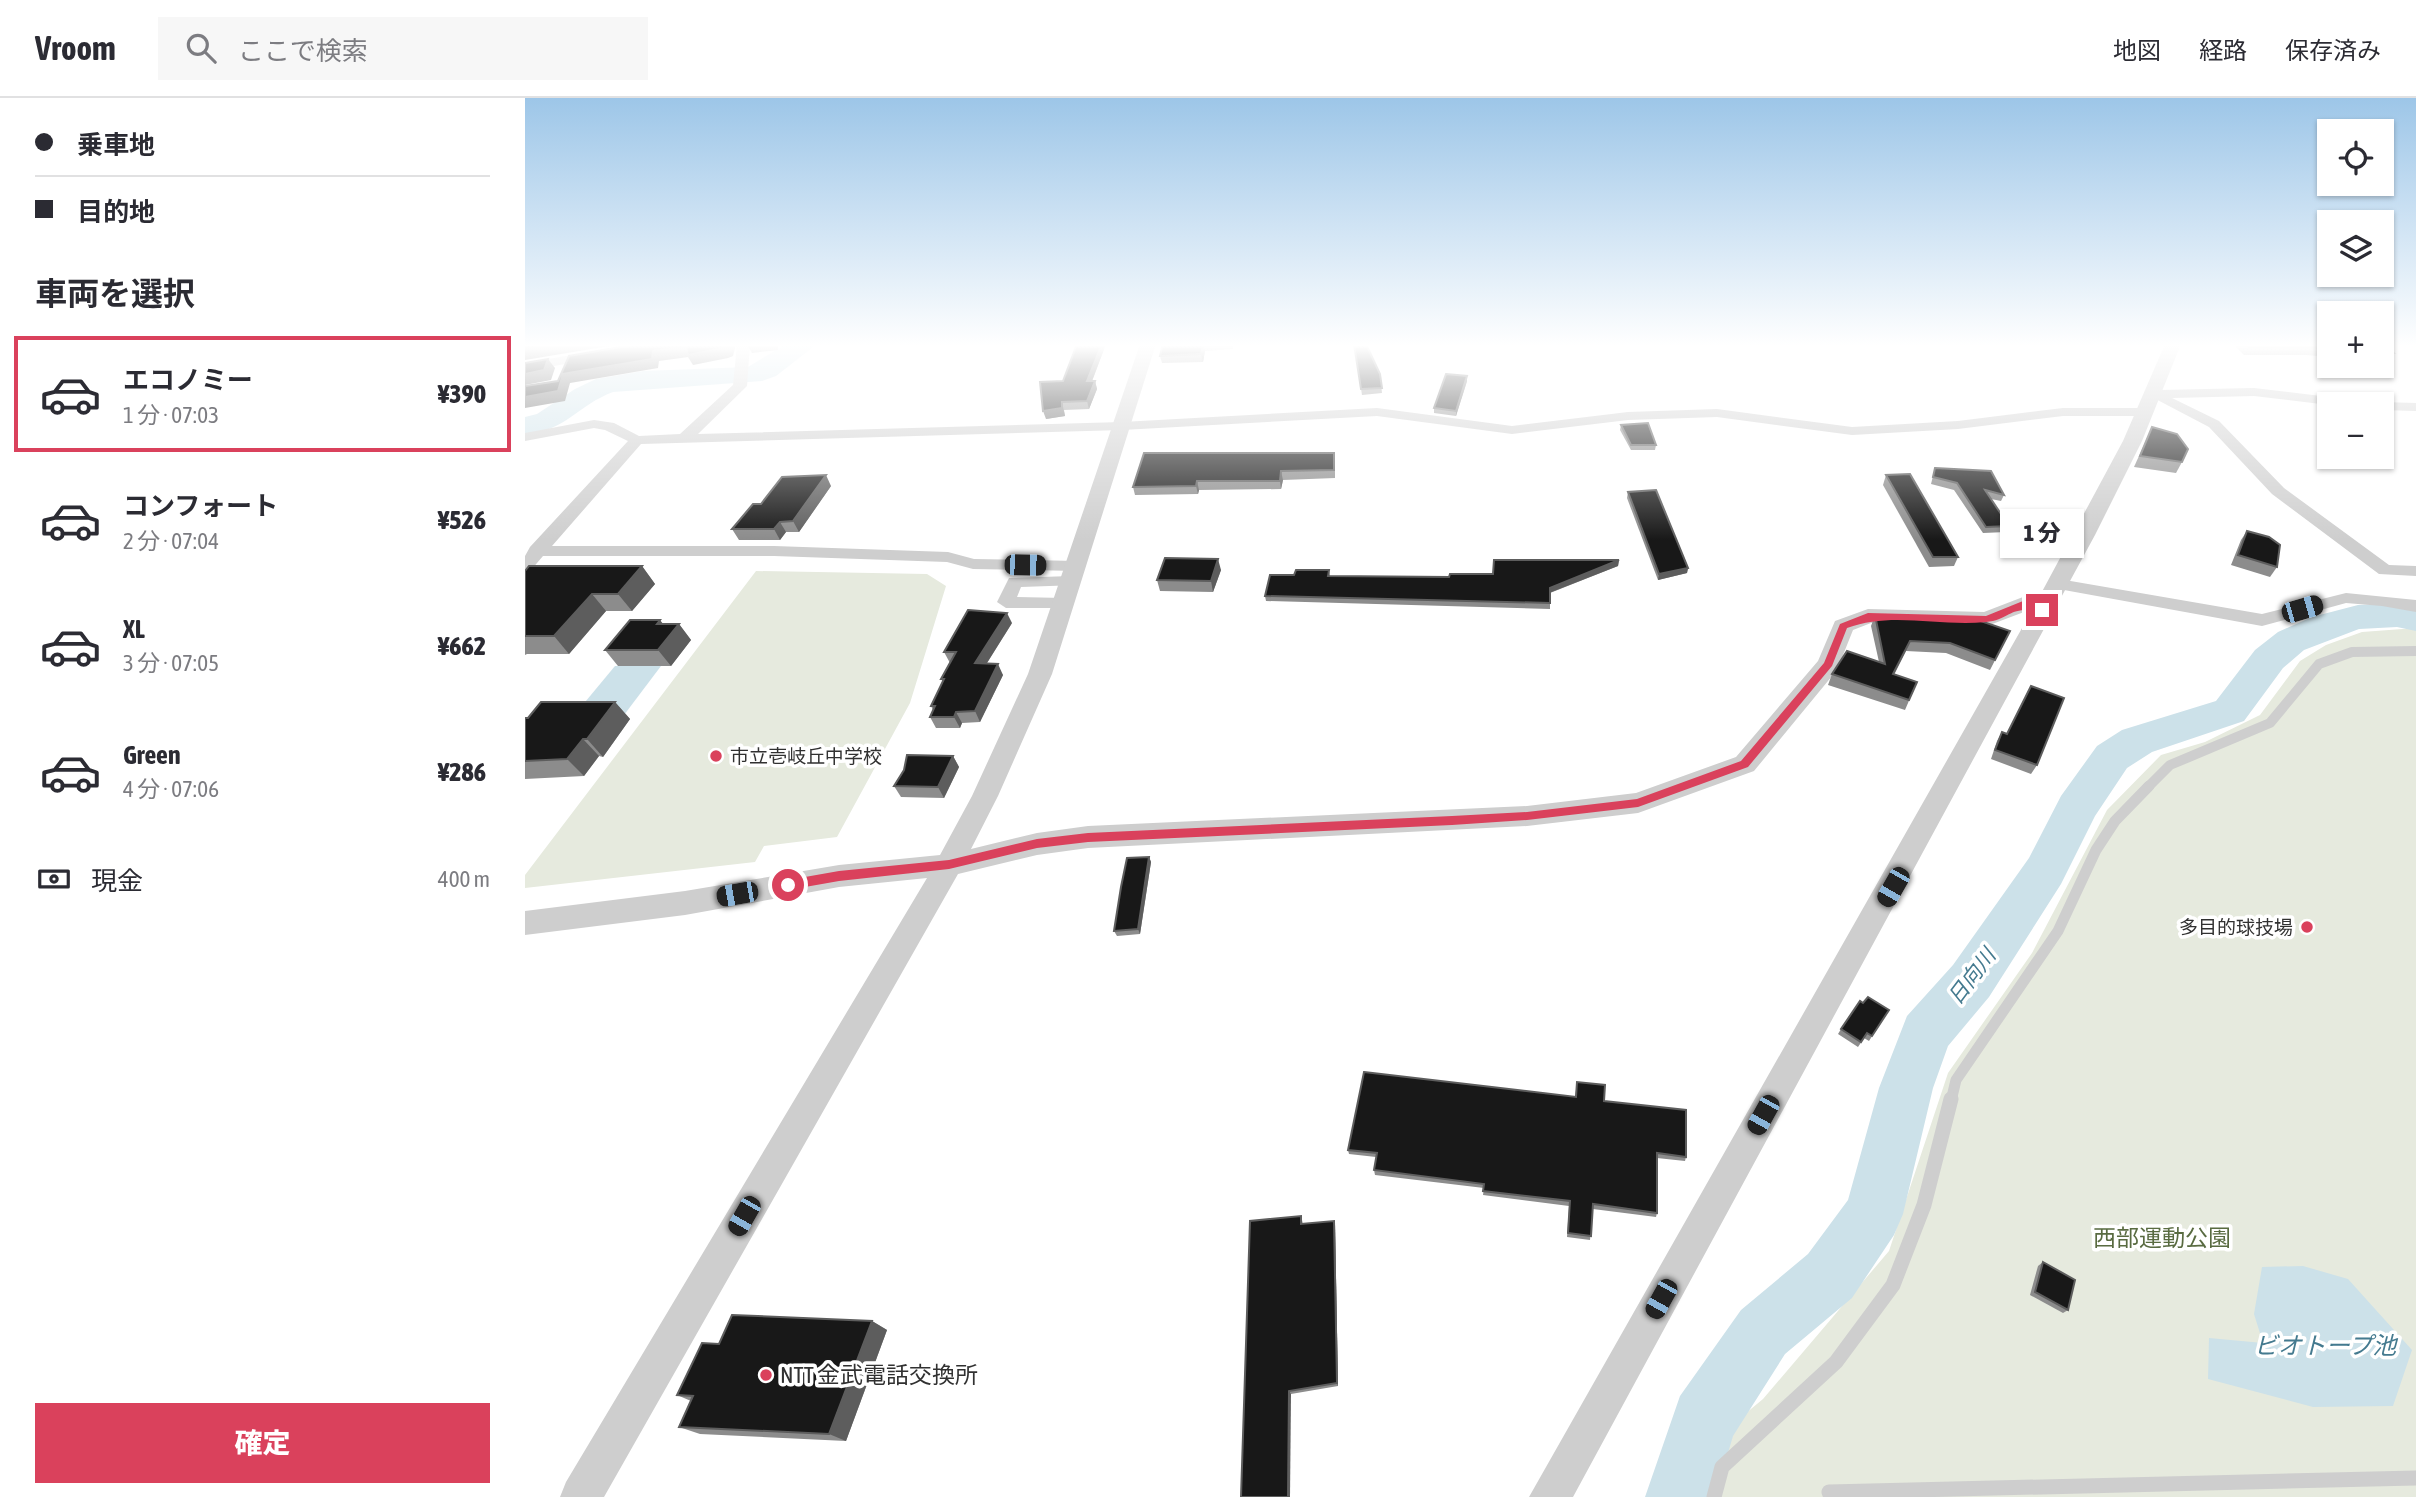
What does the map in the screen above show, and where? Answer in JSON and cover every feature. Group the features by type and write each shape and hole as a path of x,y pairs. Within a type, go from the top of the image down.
{"street":[{"path":"685,438 715,409"},
{"path":"581,1497 949,865 985,796 1040,674 1127,409"},
{"path":"525,437 594,425 609,426 637,440 1122,426 1377,412 1512,430 1628,416 1717,412 1852,431 1958,425 2089,409"},
{"path":"1550,1497 1801,1046 1906,865 2042,610 2094,519 2147,409"},
{"path":"2168,409 2214,425 2278,491 2385,570 2416,571"},
{"path":"525,566 637,440"},
{"path":"536,551 774,551 948,557 1071,584"},
{"path":"2382,600 2385,570"},
{"path":"2059,584 2262,620 2346,598 2382,600 2416,606"},
{"path":"525,923 685,903 839,876 949,865 1037,844 1088,838 1500,818 1638,803 1745,764 1829,664 1843,626 1868,616 1987,619 2023,604 2042,610"}],"lane":[{"path":"1714,1497 1722,1467 1836,1362 1893,1285 1924,1205 1956,1080 2058,932 2096,850 2115,821 2169,765 2270,723 2319,664 2352,652 2416,651"},
{"path":"1831,1497 1829,1492 2416,1478"}],"green space":[{"path":"756,571 927,574 946,586 910,703 837,837 764,846 755,862 525,888 525,875"},
{"name":"西部運動公園","path":"2416,628 2416,1497 1702,1497 1704,1483 1728,1428 1763,1399 1889,1251 1948,1073 2032,953 2107,810 2161,755 2205,742 2260,715 2300,661 2326,645 2362,632"}],"water":[{"path":"615,666 661,666 621,719 571,719"},
{"name":"ビオトープ池","path":"2303,1266 2348,1279 2412,1350 2393,1406 2313,1407 2208,1379 2209,1338 2263,1343 2254,1314 2262,1267"}],"building":[{"path":"1648,423 1656,445 1631,445 1621,425"},
{"path":"2152,427 2177,434 2188,449 2182,462 2140,456"},
{"path":"1144,453 1334,453 1334,470 1281,471 1280,481 1197,481 1196,486 1133,487"},
{"path":"1935,468 1991,471 2004,495 1985,490 2009,526 1986,527 1957,483 1933,477"},
{"path":"1910,474 1958,557 1933,557 1886,475"},
{"path":"826,475 793,521 780,522 774,529 732,529 753,504 761,504 782,477"},
{"path":"1656,490 1688,568 1659,574 1628,492"},
{"path":"2247,531 2269,537 2280,545 2277,567 2238,555"},
{"path":"1165,558 1218,559 1211,581 1157,580"},
{"path":"1494,560 1619,560 1550,588 1550,603 1265,596 1270,575 1294,575 1296,570 1329,570 1328,576 1449,577 1450,574 1493,574"},
{"path":"529,566 642,566 618,594 592,594 554,636 525,636 525,571"},
{"path":"968,610 1007,613 975,663 998,664 975,711 956,712 954,717 930,717 935,706 931,706 944,679 941,679 956,652 944,652"},
{"path":"1875,615 1972,618 2010,631 1995,660 1950,643 1910,641 1893,674 1917,682 1909,700 1832,674 1847,651 1885,664"},
{"path":"630,620 660,620 657,624 679,624 658,650 605,650"},
{"path":"2031,686 2064,698 2037,765 1995,750 2002,732 2007,734"},
{"path":"541,702 615,702 587,739 583,739 567,759 525,761 525,718 528,718"},
{"path":"907,755 953,756 938,787 894,786 904,770"},
{"path":"1149,857 1138,929 1114,931 1127,858"},
{"path":"1868,997 1889,1010 1872,1036 1867,1033 1861,1042 1841,1029 1860,1001 1863,1003"},
{"path":"1364,1072 1576,1097 1577,1082 1605,1085 1604,1101 1686,1110 1686,1157 1657,1153 1657,1213 1593,1204 1591,1236 1568,1233 1570,1201 1483,1191 1484,1184 1374,1170 1377,1153 1348,1150"},
{"path":"1301,1216 1301,1224 1334,1221 1337,1383 1289,1391 1288,1497 1241,1497 1250,1221"},
{"path":"2043,1262 2075,1280 2068,1310 2035,1292"},
{"path":"732,1315 872,1321 829,1434 679,1427 693,1396 677,1395 702,1343 719,1344"}],"waterway":[{"path":"525,426 547,421 565,409"},
{"name":"日向川","path":"1680,1497 1704,1420 1763,1332 1830,1276 1873,1214 1906,1088 1926,1033 1971,981 2045,871 2077,808 2112,757 2137,741 2230,711 2269,659 2291,641 2325,626 2358,617 2397,615 2416,619"}],"place":[{"name":"市立壱岐丘中学校","path":"716,756"},
{"name":"多目的球技場","path":"2307,927"},
{"name":"NTT 金武電話交換所","path":"766,1375"}],"route":[{"path":"788,885 839,876 949,865 1037,844 1088,838 1452,821 1527,816 1638,803 1745,764 1829,664 1843,626 1868,616 1987,619 2023,604 2042,610"}]}
